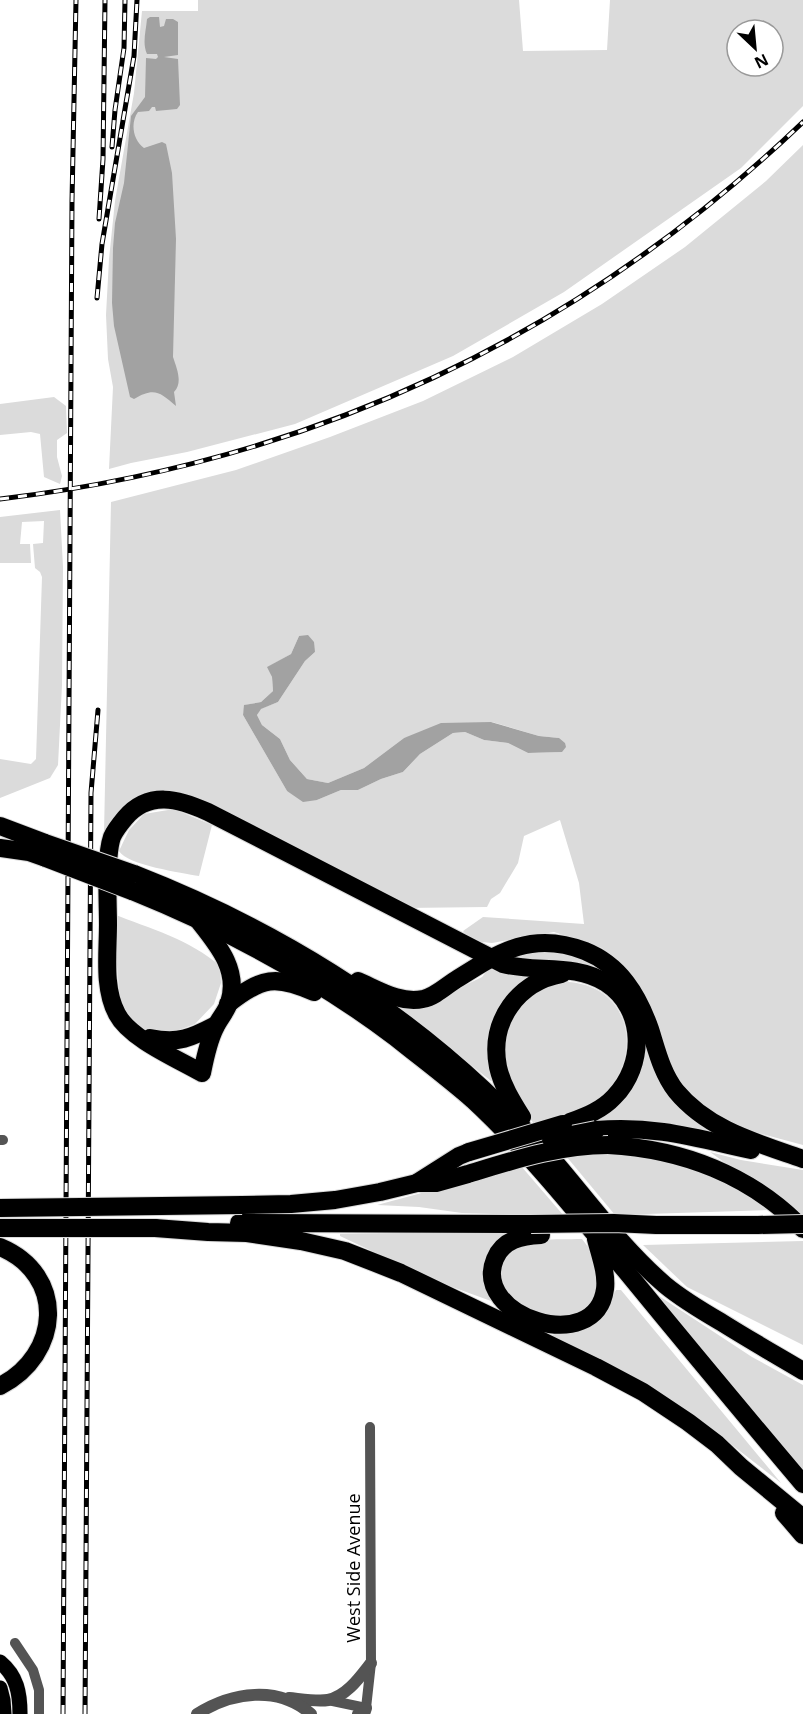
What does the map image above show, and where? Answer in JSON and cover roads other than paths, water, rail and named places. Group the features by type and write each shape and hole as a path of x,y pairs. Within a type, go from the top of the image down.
{"highway":[{"path":"0,1227 155,1228 206,1223 271,1221 335,1200 380,1192 425,1178 436,1183 466,1163 570,1122 606,1105 623,1087 631,1070 637,1042 635,1022 631,1013 621,997 606,983 586,974 553,968 510,966 490,958 208,812 187,803 163,799 144,803 130,812 112,838 108,870 110,999 125,1027 136,1035 203,1067"},
{"path":"0,826 40,851 133,883 201,902 311,959 392,996 414,1000 430,996 490,958 519,946 546,943 575,948 600,959 618,973 634,992 664,1072 685,1101 717,1125 746,1139 803,1160"},
{"path":"0,848 40,851"},
{"path":"133,883 198,920 291,967 365,1015 484,1111 545,1174 803,1484"},
{"path":"198,920 219,946 227,961 231,978 228,1004"},
{"path":"311,959 369,998 426,1041 482,1088 543,1149 610,1228 659,1280 694,1306 803,1369"},
{"path":"543,1149 506,1089 497,1058 498,1039 507,1010 519,995 543,979 574,972"},
{"path":"203,1067 211,1037 228,1004 241,993 256,985 280,981 297,985 365,1015"},
{"path":"185,1039 216,1025"},
{"path":"136,1035 164,1041 193,1040 200,1044 204,1054 203,1067"},
{"path":"466,1163 543,1141 596,1130 633,1128 672,1132 803,1160"},
{"path":"466,1163 585,1145 608,1145 660,1151 686,1157 740,1180 766,1197 803,1229"},
{"path":"0,1208 271,1221 536,1229 614,1223 803,1224"},
{"path":"271,1221 317,1244 378,1263 431,1287 643,1392 717,1444 803,1518"},
{"path":"536,1229 504,1246 492,1267 493,1279 500,1296 517,1312 538,1322 558,1325 585,1319 601,1303 605,1291 605,1278 595,1234"},
{"path":"0,1247 22,1260 36,1276 46,1298 48,1317 45,1338 31,1363 20,1374 0,1386"},
{"path":"768,1489 782,1511 803,1535"}],"main road":[{"path":"0,1662 10,1672 17,1686 20,1714"},
{"path":"0,1688 4,1714"}],"street":[{"name":"West Side Avenue","path":"328,1700 362,1712 371,1663 370,1427"},
{"path":"15,1643 33,1670 39,1690 39,1714"},
{"path":"197,1714 222,1702 249,1695 328,1700 354,1684 371,1663"},
{"path":"285,1698 311,1714"}],"railway":[{"path":"63,1714 72,201 76,0"},
{"path":"99,219 103,159 105,0"},
{"path":"112,147 124,48 125,0"},
{"path":"97,298 102,244 134,56 137,0"},
{"path":"0,499 115,481 225,455 331,420 433,378 532,326 626,267 716,199 803,122"},
{"path":"85,1714 91,793 98,710"}]}
